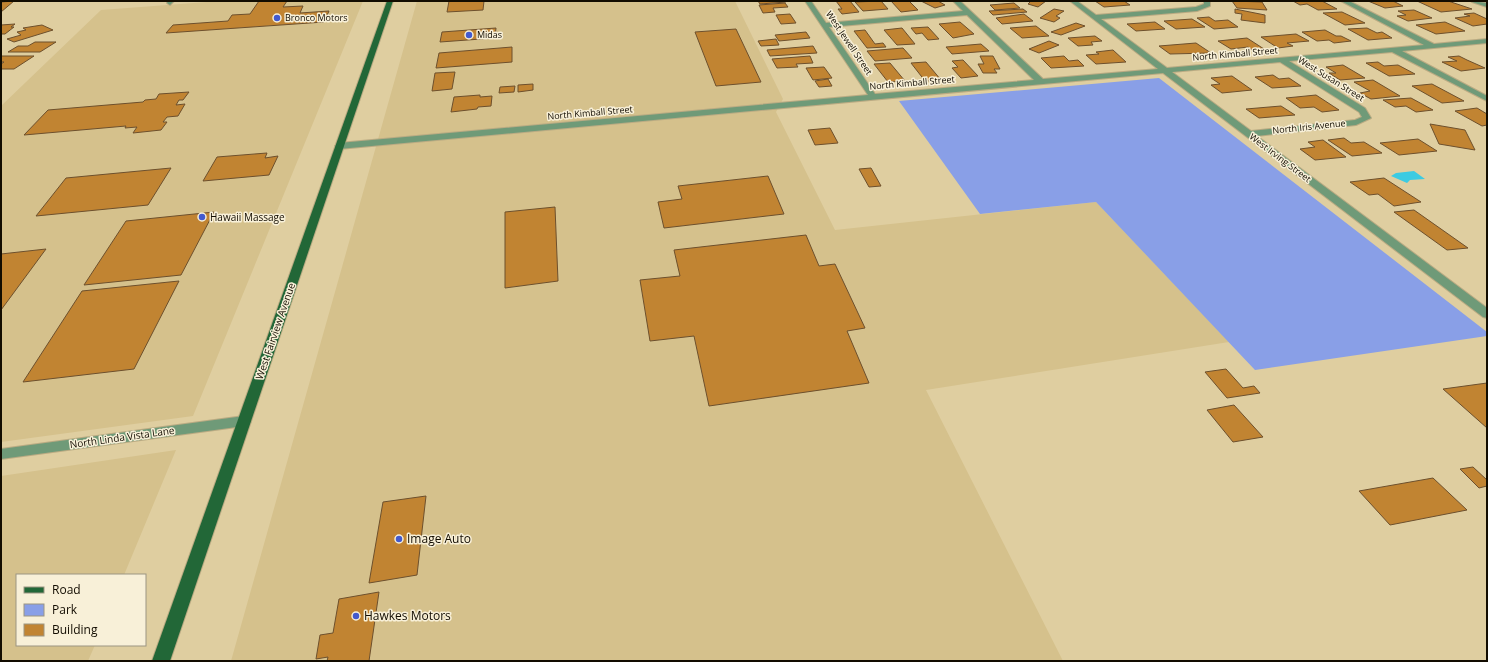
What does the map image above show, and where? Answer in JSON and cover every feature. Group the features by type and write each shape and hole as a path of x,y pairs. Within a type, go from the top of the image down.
{"main road":[{"name":"West Fairview Avenue","path":"161,661 390,1"}],"street":[{"name":"West Jewell Street","path":"808,1 873,97"},
{"path":"956,1 1041,82"},
{"name":"West Irving Street","path":"1073,1 1487,314"},
{"path":"1344,1 1433,46"},
{"path":"1474,1 1487,5"},
{"path":"1094,17 1197,10 1207,3"},
{"path":"824,25 969,13"},
{"name":"North Kimball Street","path":"339,146 1487,41"},
{"path":"1392,50 1487,99"},
{"name":"West Susan Street","path":"1282,60 1362,110 1367,118"},
{"name":"North Iris Avenue","path":"1249,134 1356,122 1367,118"},
{"name":"North Linda Vista Lane","path":"1,454 244,421"}],"shaded area":[{"path":"220,1 363,1 193,416 1,442 1,106 101,10"},
{"path":"417,1 735,1 783,99 776,112 835,230 1096,202 1229,342 926,390 1063,661 231,661"},
{"path":"1414,171 1425,179 1410,180 1407,183 1391,176 1396,173"},
{"path":"176,450 124,574 16,574 16,646 95,646 88,661 1,661 1,476"}],"green space":[{"path":"1159,78 1487,332 1487,336 1255,370 1096,202 980,214 899,101"}],"building":[{"path":"14,1 1,12 1,2"},
{"name":"Bronco Motors","path":"259,1 287,1 283,7 303,6 300,13 329,11 324,22 166,33 173,25 228,21 232,15 250,14"},
{"path":"449,1 484,1 483,10 447,12"},
{"path":"758,1 785,1 786,2 760,4"},
{"path":"836,1 850,1 859,12 842,14 838,9 842,9"},
{"path":"881,1 888,9 863,11 855,2"},
{"path":"891,1 909,1 918,10 901,12"},
{"path":"921,1 938,1 945,5 935,8"},
{"path":"1031,1 1046,1 1038,7 1028,4"},
{"path":"1095,1 1124,1 1130,5 1104,7"},
{"path":"1232,1 1262,2 1267,10 1237,8"},
{"path":"1293,1 1322,1 1337,9 1318,10 1307,4 1300,5"},
{"path":"1368,1 1393,1 1403,6 1385,8"},
{"path":"1417,1 1448,1 1472,9 1441,12"},
{"path":"785,3 788,7 773,8 775,12 763,13 759,5"},
{"path":"1014,3 1020,8 995,10 990,5"},
{"path":"1023,9 1027,12 993,15 989,11"},
{"path":"1054,9 1064,11 1056,16 1060,18 1054,22 1040,18"},
{"path":"1235,9 1265,15 1265,23 1241,20 1242,14 1235,13"},
{"path":"1414,10 1432,18 1408,21 1397,16 1406,15 1398,11"},
{"path":"1342,12 1365,23 1345,25 1323,13"},
{"path":"1474,13 1487,19 1487,24 1473,26 1455,18 1470,16 1464,14"},
{"path":"790,14 796,23 781,24 776,15"},
{"path":"1024,14 1033,21 1002,24 996,18"},
{"path":"1209,17 1215,21 1228,20 1238,27 1214,29 1197,18"},
{"path":"1192,19 1205,27 1176,29 1164,21"},
{"path":"960,22 974,34 953,38 939,24"},
{"path":"1155,22 1165,29 1136,31 1127,24"},
{"path":"1445,22 1465,31 1436,34 1416,25"},
{"path":"1076,23 1085,26 1061,35 1051,32"},
{"path":"15,24 11,27 14,27 5,34 1,34 1,25"},
{"path":"42,25 53,30 14,42 7,39 21,35 17,32 26,30 23,28"},
{"path":"1036,26 1049,36 1022,38 1010,28"},
{"path":"928,27 939,39 928,40 922,33 916,34 911,28"},
{"name":"Midas","path":"496,28 495,38 440,42 442,32"},
{"path":"902,28 915,44 897,45 884,30"},
{"path":"1367,28 1377,33 1382,32 1392,38 1368,40 1348,29"},
{"path":"736,29 761,82 716,86 695,32"},
{"path":"865,30 875,44 883,43 886,47 867,48 854,31"},
{"path":"1325,30 1336,36 1341,36 1351,41 1334,43 1329,40 1317,41 1302,32"},
{"path":"806,32 810,38 779,41 775,35"},
{"path":"1296,34 1309,41 1287,43 1293,46 1278,48 1261,37"},
{"path":"1095,36 1102,41 1091,42 1093,45 1078,46 1068,38"},
{"path":"1247,38 1264,49 1252,50 1248,47 1231,49 1218,41"},
{"path":"776,39 779,45 761,46 758,41"},
{"path":"1049,41 1059,45 1039,53 1029,49"},
{"path":"35,42 56,42 40,52 8,52 18,46 28,46"},
{"path":"1196,43 1211,53 1170,54 1159,46"},
{"path":"981,44 989,51 952,54 946,47"},
{"path":"813,46 817,53 770,56 767,50"},
{"path":"512,47 512,62 436,68 439,53"},
{"path":"903,48 912,58 875,61 867,51"},
{"path":"1113,50 1126,62 1096,64 1086,55 1099,54 1096,52"},
{"path":"1,56 34,56 14,69 1,69 1,64 4,62 1,62"},
{"path":"810,56 813,63 796,64 798,67 777,68 772,59"},
{"path":"980,56 993,56 1000,69 994,69 997,73 983,73 978,64 984,64"},
{"path":"1064,56 1069,61 1078,60 1084,66 1051,68 1041,58"},
{"path":"1459,56 1485,68 1461,71 1442,62 1457,61 1448,57"},
{"path":"963,60 978,76 961,78 952,68 958,67 952,61"},
{"path":"926,62 941,80 925,81 911,63"},
{"path":"1378,62 1384,66 1398,65 1415,74 1389,76 1366,63"},
{"path":"890,63 905,81 888,82 874,64"},
{"path":"1343,65 1365,78 1340,80 1329,73 1336,73 1326,67"},
{"path":"824,67 832,78 813,80 806,68"},
{"path":"455,72 452,89 432,91 435,73"},
{"path":"1273,75 1279,79 1289,78 1301,86 1272,88 1255,77"},
{"path":"1232,76 1252,90 1222,93 1211,85 1220,84 1211,78"},
{"path":"828,79 832,86 819,87 815,81"},
{"path":"1373,80 1400,96 1371,99 1360,93 1370,91 1354,82"},
{"path":"533,84 533,90 518,92 518,85"},
{"path":"1432,84 1464,101 1442,103 1412,86"},
{"path":"515,86 514,92 499,93 500,87"},
{"path":"189,92 183,100 179,100 176,105 185,104 178,116 167,117 163,122 167,122 161,130 133,133 137,127 125,128 126,126 24,135 48,110 143,102 145,100 156,99 159,94"},
{"path":"480,95 480,97 492,96 491,106 451,112 454,97"},
{"path":"1316,95 1339,110 1322,112 1314,107 1300,108 1286,98"},
{"path":"1411,98 1433,110 1416,112 1406,106 1395,107 1383,100"},
{"path":"1281,106 1295,115 1259,118 1246,109"},
{"path":"1477,108 1487,114 1487,125 1482,126 1455,111"},
{"path":"1430,124 1465,130 1475,150 1439,144"},
{"path":"830,128 838,143 815,145 808,130"},
{"path":"1344,138 1351,143 1364,142 1382,153 1352,156 1328,140"},
{"path":"1418,139 1437,151 1399,155 1380,143"},
{"path":"1323,140 1346,157 1315,160 1300,149 1315,147 1308,142"},
{"path":"267,153 265,158 278,156 269,175 203,181 217,157"},
{"path":"171,168 148,205 36,216 66,178"},
{"path":"871,168 881,186 869,187 859,169"},
{"path":"768,176 784,214 664,228 658,202 682,199 678,186"},
{"path":"1384,178 1421,202 1394,206 1378,194 1369,195 1350,182"},
{"path":"555,207 558,281 505,288 505,212"},
{"path":"1414,210 1468,248 1447,250 1394,212"},
{"path":"214,212 181,275 84,285 126,221"},
{"path":"806,235 819,266 835,264 865,328 847,331 869,383 709,406 694,336 650,341 640,280 680,276 674,250"},
{"path":"46,249 1,310 1,254"},
{"path":"179,281 134,369 23,382 82,291"},
{"path":"1226,369 1243,388 1254,386 1260,393 1227,398 1205,372"},
{"path":"1487,383 1487,428 1443,389"},
{"path":"1234,405 1263,437 1233,442 1207,410"},
{"path":"1473,467 1487,480 1487,486 1479,488 1460,469"},
{"path":"1433,478 1467,510 1390,525 1359,491"},
{"name":"Image Auto","path":"426,496 417,575 369,583 383,502"},
{"name":"Hawkes Motors","path":"379,592 369,661 327,661 328,657 316,659 320,635 333,633 339,599"}],"place":[{"name":"Bronco Motors","path":"277,18"},
{"name":"Midas","path":"469,35"},
{"name":"Hawaii Massage","path":"202,217"},
{"name":"Image Auto","path":"399,539"},
{"name":"Hawkes Motors","path":"356,616"}]}
